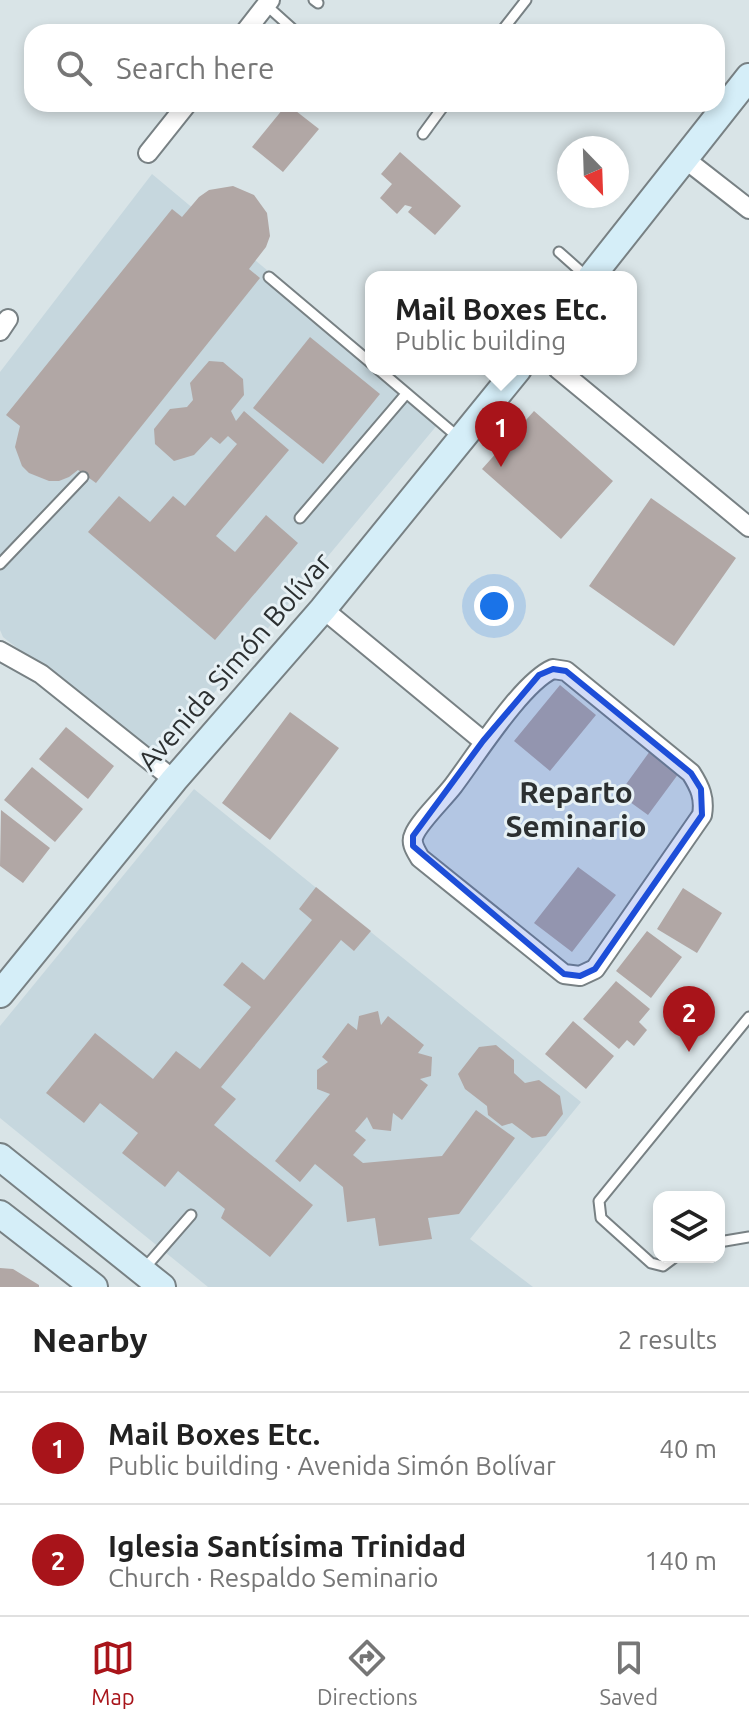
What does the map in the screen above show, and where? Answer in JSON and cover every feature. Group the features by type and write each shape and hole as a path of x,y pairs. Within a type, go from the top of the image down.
{"main road":[{"path":"725,100 749,77"},
{"path":"594,271 685,159 717,112"},
{"name":"Avenida Simón Bolívar","path":"0,994 174,780 323,609 513,375"},
{"path":"0,1157 152,1279"},
{"path":"0,1214 94,1287"},
{"path":"0,1238 63,1264"}],"street":[{"path":"251,24 268,3"},
{"path":"148,153 181,112"},
{"path":"685,159 749,209"},
{"path":"565,375 749,527"},
{"path":"323,609 483,741"},
{"path":"0,651 41,674 174,780"},
{"path":"553,669 566,671 691,773 701,789 704,804 702,815 595,969 580,976 564,974 420,858 413,846 413,836 453,786 483,741 539,675 553,669"}],"lane":[{"path":"507,24 526,0"},
{"path":"268,3 288,24"},
{"path":"423,134 439,112"},
{"path":"559,252 582,271"},
{"path":"269,277 365,358"},
{"path":"385,375 460,439"},
{"path":"300,518 406,394"},
{"path":"0,564 83,477"},
{"path":"667,1263 663,1266 651,1263 601,1218 599,1201 749,1017"},
{"path":"152,1279 191,1215"},
{"path":"725,1241 749,1237"}],"highlighted area":[{"path":"553,669 566,671 691,773 701,789 702,815 595,969 580,976 564,974 413,846 413,836 483,741 539,675"}],"shaded area":[{"path":"152,174 365,352 365,375 392,375 443,418 159,759 3,637 0,630 0,372"},
{"path":"194,789 581,1102 470,1239 533,1287 208,1287 0,1118 0,1026"}],"building":[{"path":"280,112 297,112 319,129 283,172 252,147"},
{"path":"400,152 461,206 435,235 408,212 412,207 405,205 397,214 380,198 392,184 381,174"},
{"path":"233,186 254,195 267,213 270,236 266,247 249,269 260,278 96,483 78,470 59,481 49,481 29,473 22,466 15,447 20,426 6,415 172,209 182,217 209,190"},
{"path":"310,337 380,394 323,464 253,408"},
{"path":"209,361 223,362 243,379 244,395 231,411 236,421 244,411 289,450 216,536 235,552 266,515 298,543 215,640 88,532 119,496 150,522 173,496 185,506 237,444 228,436 220,444 211,437 194,455 174,461 155,444 154,429 170,409 187,407 193,400 190,383"},
{"path":"534,411 613,481 561,539 482,469"},
{"path":"651,498 736,558 674,646 589,586"},
{"path":"560,685 596,715 550,771 514,741"},
{"path":"290,712 339,748 270,840 222,803"},
{"path":"66,727 114,766 88,799 39,759"},
{"path":"650,751 679,773 648,815 619,794"},
{"path":"32,767 83,809 55,842 4,800"},
{"path":"1,810 50,848 23,883 0,866"},
{"path":"578,867 616,895 572,952 534,923"},
{"path":"316,887 371,931 354,951 341,940 221,1087 236,1099 214,1125 313,1205 270,1257 221,1218 225,1209 178,1171 165,1187 122,1153 138,1133 100,1103 84,1123 46,1093 95,1033 153,1079 176,1051 200,1069 251,1007 223,985 242,962 264,980 312,920 299,909"},
{"path":"683,888 722,913 697,953 657,929"},
{"path":"647,931 682,957 651,998 616,971"},
{"path":"616,981 650,1009 639,1022 647,1030 634,1046 627,1040 619,1049 583,1019"},
{"path":"378,1011 381,1025 388,1016 424,1045 418,1053 432,1057 431,1076 420,1079 428,1085 402,1120 393,1113 391,1131 373,1129 367,1117 355,1131 366,1140 353,1155 363,1163 442,1156 476,1110 515,1138 459,1214 428,1218 432,1239 379,1246 375,1218 347,1222 343,1187 315,1164 300,1182 275,1161 330,1094 317,1089 317,1070 328,1062 322,1057 348,1023 357,1030 359,1016"},
{"path":"573,1021 614,1056 586,1089 545,1054"},
{"path":"496,1045 514,1060 514,1073 525,1083 539,1080 560,1096 563,1114 546,1136 532,1138 512,1123 502,1126 488,1115 487,1106 465,1089 458,1074 479,1047"},
{"path":"0,1268 13,1269 39,1287 0,1287"}],"place":[{"name":"Mail Boxes Etc.","path":"501,467"},
{"name":"Iglesia Santísima Trinidad","path":"689,1052"}],"district":[{"name":"Reparto Seminario","path":"576,809"}]}
